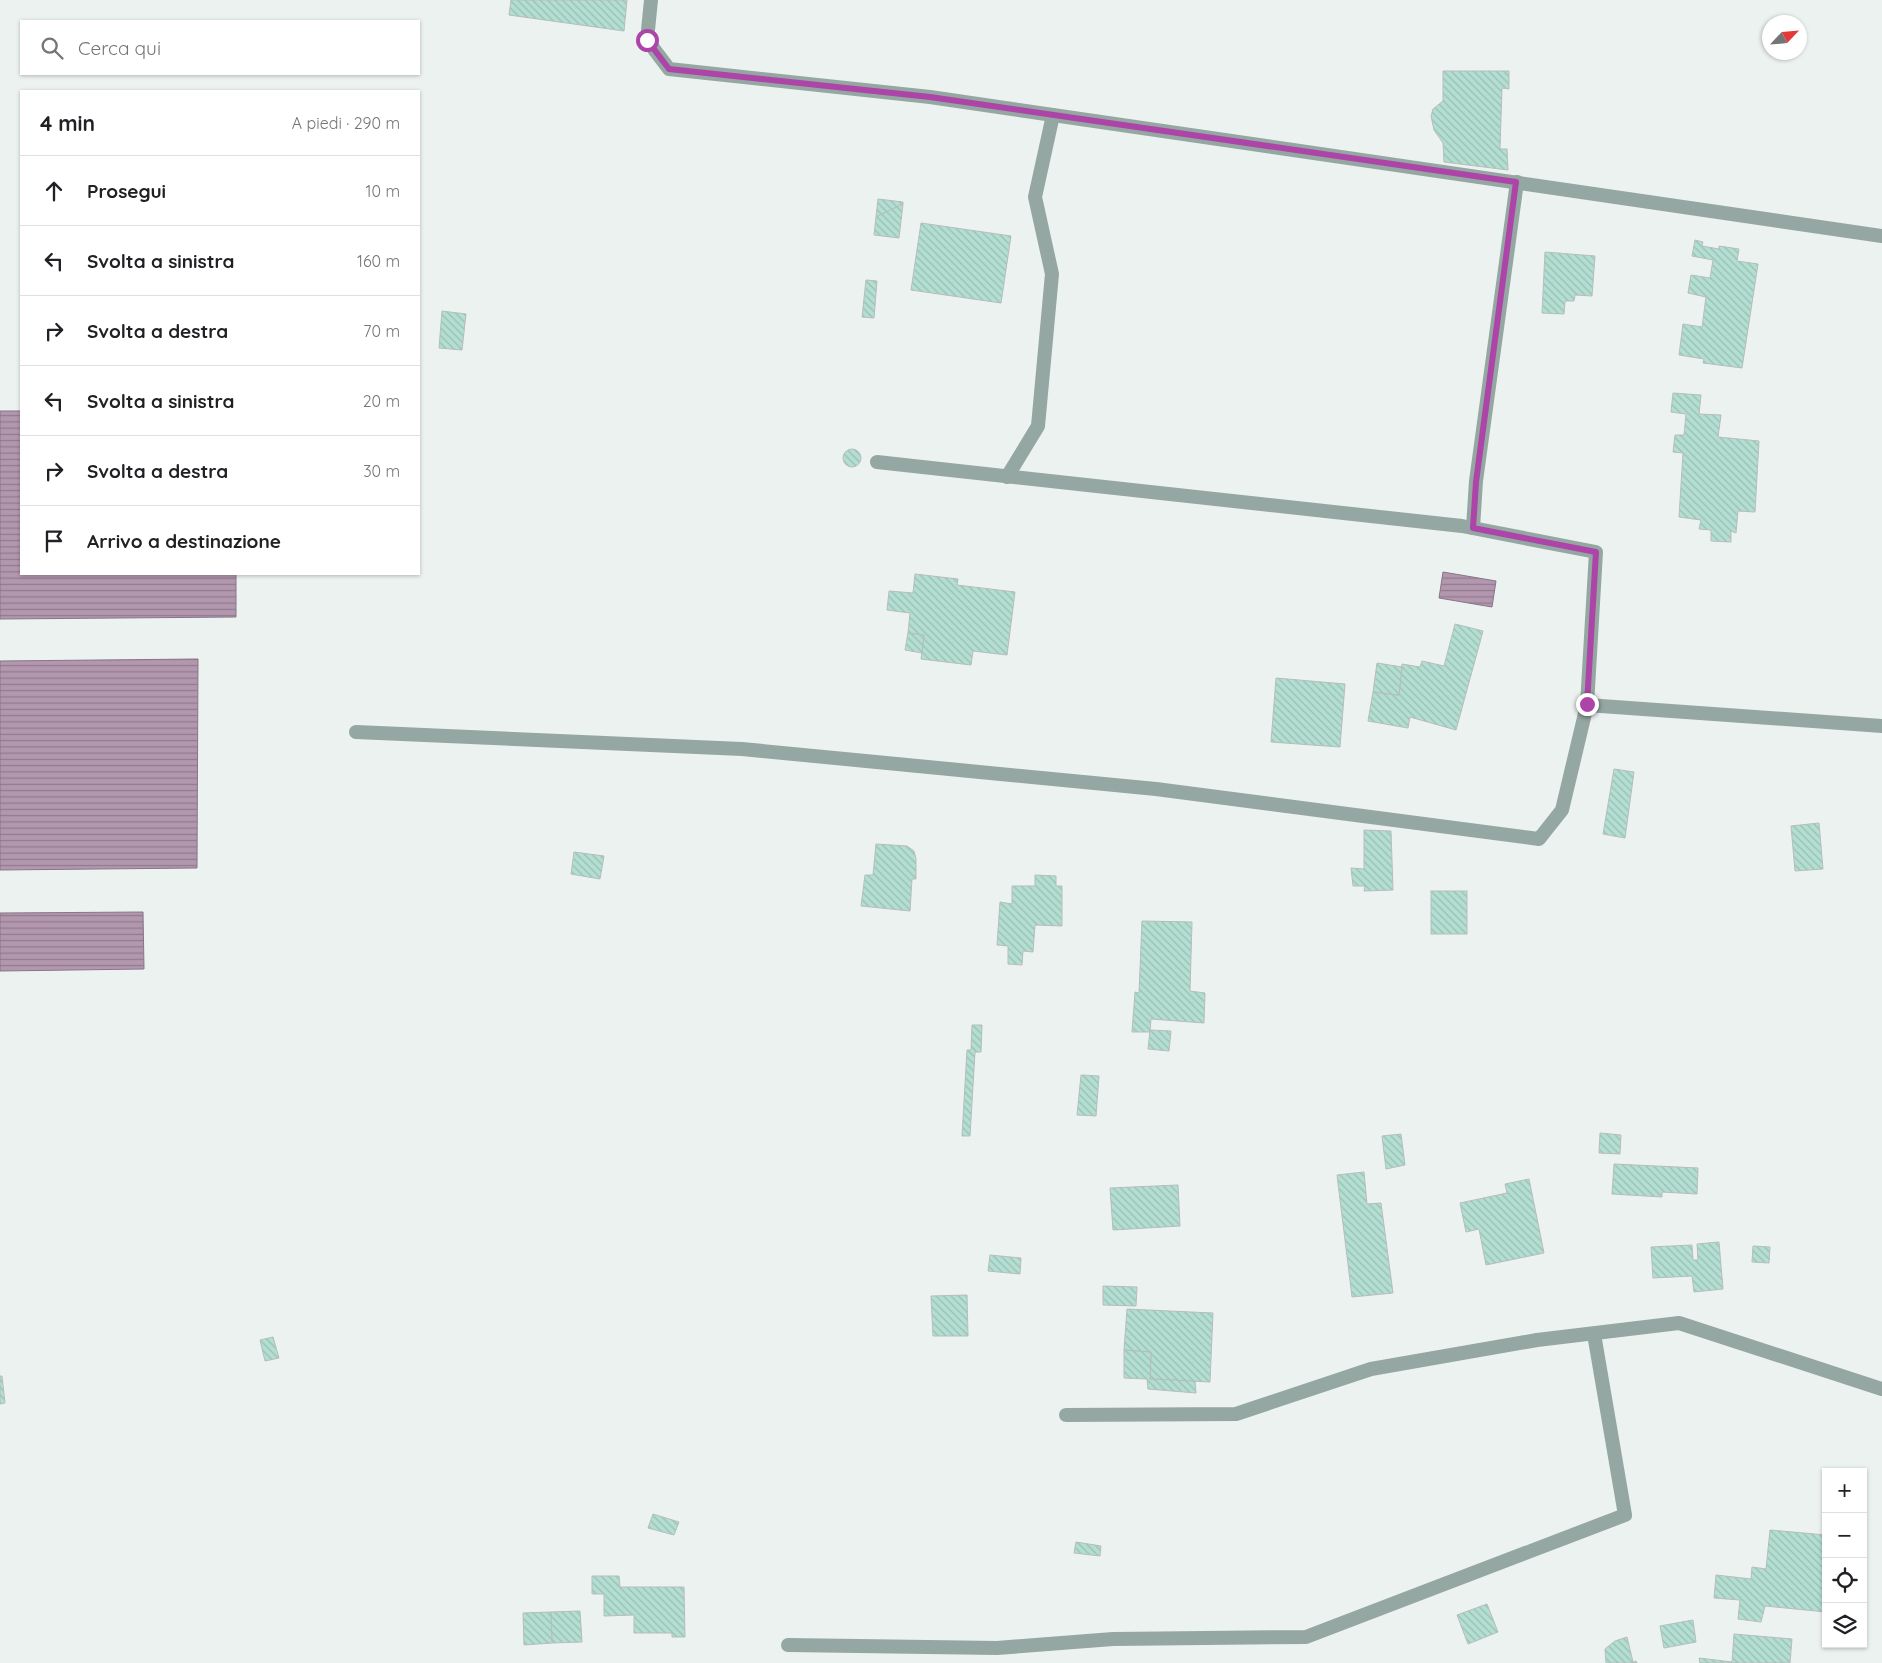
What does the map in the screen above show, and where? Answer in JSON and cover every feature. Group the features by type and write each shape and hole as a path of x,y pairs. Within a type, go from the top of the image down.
{"street":[{"path":"651,0 647,40 669,69 930,97 1882,236"},
{"path":"1006,477 1038,426 1052,274 1035,197 1053,115"},
{"path":"1473,528 1476,482 1516,182"},
{"path":"356,732 752,750 1156,789 1539,838 1562,810 1587,704 1596,552 1473,528 877,462"},
{"path":"1587,704 1882,726"},
{"path":"1066,1415 1236,1414 1371,1369 1537,1340 1679,1324 1882,1389"},
{"path":"788,1645 996,1648 1112,1639 1306,1637 1626,1515 1594,1334"}],"shaded area":[{"path":"0,411 20,411 20,575 236,575 236,617 0,619"},
{"path":"1443,572 1496,581 1492,607 1439,598"},
{"path":"198,659 197,868 0,870 0,661"},
{"path":"143,912 144,969 0,971 0,913"}],"building":[{"path":"511,0 627,0 624,31 509,15"},
{"path":"1443,71 1509,71 1509,89 1502,88 1500,149 1507,149 1508,170 1444,162 1443,143 1434,130 1431,116 1433,109 1443,101"},
{"path":"878,199 903,202 903,204 876,217"},
{"path":"903,204 899,238 874,235 876,217"},
{"path":"921,223 1011,236 1001,303 911,290"},
{"path":"1695,240 1703,242 1702,246 1719,249 1719,246 1739,249 1737,261 1758,264 1742,368 1703,363 1704,359 1679,355 1683,324 1702,327 1706,297 1688,293 1691,275 1710,278 1713,260 1692,256"},
{"path":"1545,252 1595,256 1592,296 1575,295 1574,301 1565,301 1564,314 1542,313"},
{"path":"866,280 877,281 874,318 862,317"},
{"path":"442,311 466,314 462,350 439,348"},
{"path":"1673,393 1701,395 1699,414 1721,415 1718,437 1759,441 1755,512 1738,511 1736,533 1731,531 1731,542 1711,541 1711,530 1699,529 1701,520 1679,517 1683,453 1673,452 1675,435 1684,435 1686,414 1671,412"},
{"path":"852,449 858,452 861,458 858,464 852,467 846,464 843,458 846,452"},
{"path":"915,574 958,579 957,585 1015,592 1007,655 973,651 971,665 921,659 924,635 908,633 910,613 887,610 889,591 913,593"},
{"path":"1455,624 1483,631 1456,730 1410,717 1408,728 1368,721 1373,692 1399,695 1402,664 1420,667 1422,661 1444,666"},
{"path":"908,633 924,635 922,653 905,650"},
{"path":"1377,663 1402,667 1399,695 1373,692"},
{"path":"1276,678 1345,684 1340,747 1271,742"},
{"path":"1614,769 1634,772 1625,838 1603,834"},
{"path":"1819,823 1823,869 1795,871 1791,826"},
{"path":"1364,830 1391,831 1393,890 1364,891 1365,886 1353,886 1351,868 1364,869"},
{"path":"876,844 907,846 914,851 916,879 912,879 910,911 861,906 865,875 873,875"},
{"path":"574,852 604,856 600,879 571,874"},
{"path":"1035,875 1056,876 1056,886 1062,886 1062,926 1035,925 1033,952 1023,951 1022,965 1008,964 1008,946 997,945 1000,902 1012,904 1012,886 1035,886"},
{"path":"1431,891 1467,891 1467,934 1431,934"},
{"path":"1142,921 1192,922 1190,991 1205,993 1204,1023 1151,1019 1150,1032 1132,1032 1135,992 1139,993"},
{"path":"972,1025 982,1025 981,1052 975,1052 970,1136 962,1136 967,1050 971,1050"},
{"path":"1150,1030 1171,1031 1169,1051 1148,1049"},
{"path":"1081,1075 1099,1076 1096,1116 1077,1115"},
{"path":"1600,1133 1621,1135 1620,1154 1599,1153"},
{"path":"1401,1134 1405,1165 1386,1169 1382,1136"},
{"path":"1614,1164 1698,1168 1697,1194 1662,1192 1662,1197 1612,1194"},
{"path":"1364,1172 1367,1204 1381,1203 1393,1293 1352,1297 1337,1175"},
{"path":"1529,1179 1544,1253 1486,1265 1479,1229 1466,1232 1460,1203 1507,1193 1505,1184"},
{"path":"1178,1185 1180,1226 1113,1230 1110,1188"},
{"path":"1719,1242 1723,1289 1694,1292 1692,1276 1653,1278 1651,1247 1692,1245 1693,1260 1698,1260 1697,1244"},
{"path":"1753,1246 1770,1247 1769,1263 1752,1262"},
{"path":"990,1255 1021,1258 1020,1274 988,1271"},
{"path":"1103,1286 1137,1287 1136,1306 1103,1305"},
{"path":"967,1295 968,1336 933,1336 931,1296"},
{"path":"1127,1309 1213,1313 1210,1382 1150,1379 1151,1352 1124,1350"},
{"path":"273,1337 279,1358 265,1361 260,1340"},
{"path":"1124,1350 1151,1352 1150,1379 1195,1381 1196,1393 1148,1389 1147,1379 1124,1378"},
{"path":"0,1376 2,1376 5,1403 0,1404"},
{"path":"653,1514 679,1522 674,1535 648,1528"},
{"path":"1770,1530 1822,1535 1822,1612 1765,1606 1761,1622 1738,1619 1740,1600 1714,1598 1716,1575 1751,1579 1752,1567 1766,1569"},
{"path":"1076,1542 1101,1546 1100,1556 1074,1553"},
{"path":"592,1576 619,1576 620,1587 684,1587 685,1637 672,1637 672,1633 634,1633 634,1615 604,1616 604,1594 592,1594"},
{"path":"1487,1604 1498,1632 1468,1644 1457,1615"},
{"path":"580,1611 582,1642 552,1643 551,1612"},
{"path":"551,1612 552,1643 524,1645 523,1613"},
{"path":"1693,1620 1696,1642 1664,1648 1660,1626"},
{"path":"1734,1634 1792,1639 1790,1663 1700,1663 1699,1658 1732,1662"},
{"path":"1627,1637 1633,1662 1636,1661 1637,1663 1606,1663 1605,1649 1615,1641"}],"route":[{"path":"647,40 669,69 930,97 1516,182 1476,482 1473,528 1596,552 1587,704"}]}
